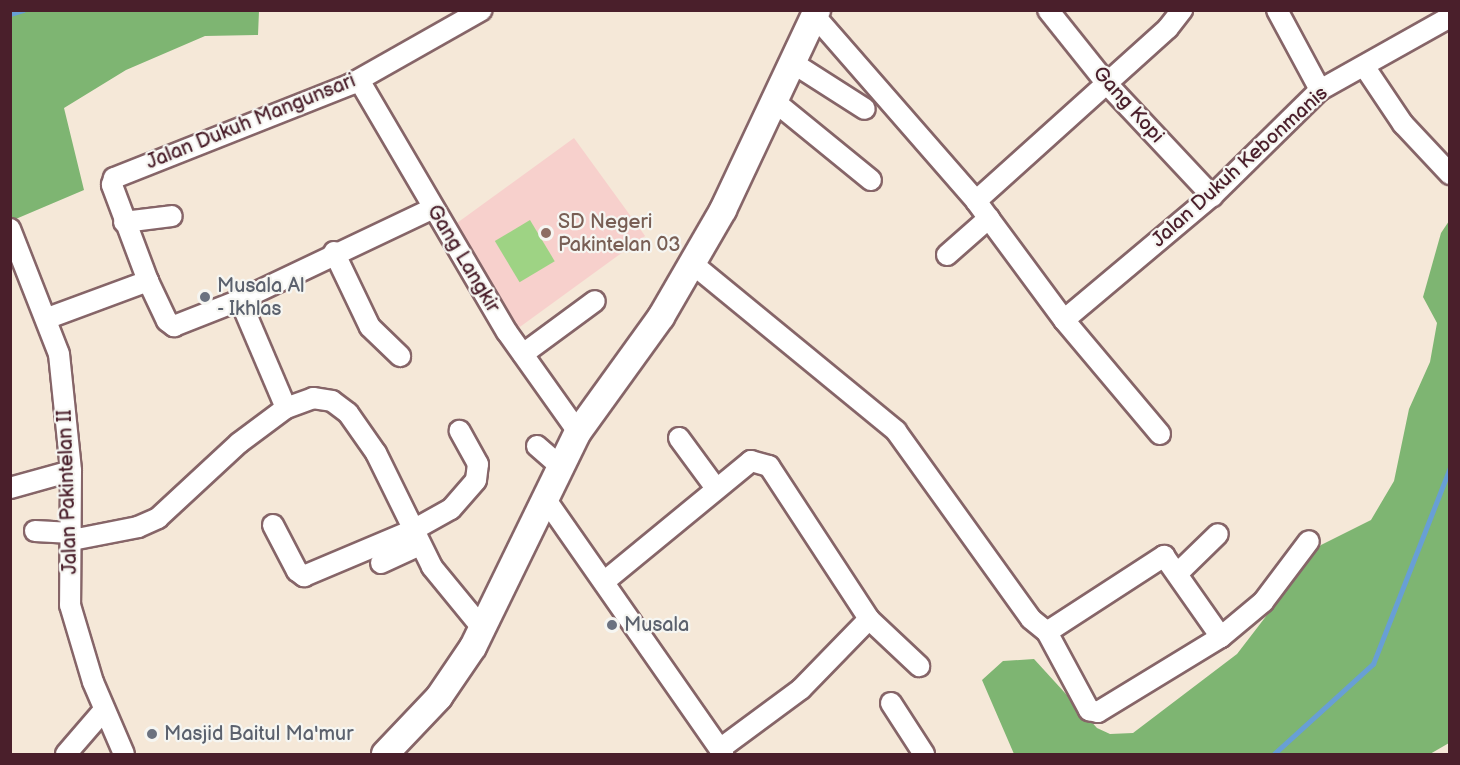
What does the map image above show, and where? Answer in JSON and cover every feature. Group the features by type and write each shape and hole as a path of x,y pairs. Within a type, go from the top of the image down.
{"main road":[{"path":"385,754 439,697 483,629 544,497 578,432 661,317 693,264 793,63 815,13"}],"street":[{"name":"Jalan Dukuh Mangunsari","path":"432,209 334,252 240,300 174,326 168,321 148,281 112,185 120,174 359,80 482,10"},
{"name":"Gang Kopi","path":"1048,10 1107,84 1212,196"},
{"path":"976,201 1107,84 1166,19 1182,10"},
{"path":"1276,10 1320,90"},
{"path":"815,13 976,201 1064,320 1160,434"},
{"name":"Jalan Dukuh Kebonmanis","path":"1064,320 1212,196 1320,90 1449,17"},
{"path":"793,63 865,109"},
{"path":"1364,66 1403,124 1449,174"},
{"name":"Gang Langkir","path":"359,80 404,152 432,209 523,354 578,432"},
{"path":"774,101 871,180"},
{"path":"124,222 172,216"},
{"path":"947,255 989,218"},
{"name":"Jalan Pakintelan II","path":"10,229 16,255 48,318 59,354 71,471 70,605 104,710 124,754"},
{"path":"334,252 365,321 400,356"},
{"path":"693,264 896,431 1031,619 1047,632 1089,710 1098,712 1221,637 1263,602 1309,542"},
{"path":"48,318 148,281"},
{"path":"240,300 286,408"},
{"path":"523,354 594,301"},
{"path":"35,531 72,536 138,527 158,518 238,443 286,408 313,398 332,401 348,413 376,453 444,584 483,629"},
{"path":"381,563 418,537 451,509 476,480 478,464 460,431"},
{"path":"679,438 715,487"},
{"path":"537,446 560,466"},
{"path":"605,581 715,487 751,461 769,466 869,619 919,666"},
{"path":"10,488 71,471"},
{"path":"544,497 605,581 721,752 801,689 869,619"},
{"path":"273,525 297,571 304,576 418,537"},
{"path":"1179,572 1218,534"},
{"path":"1047,632 1164,556 1179,572 1221,637"},
{"path":"891,703 924,754"},
{"path":"66,754 104,710"}],"shaded area":[{"name":"SD Negeri Pakintelan 03","path":"574,138 645,236 518,328 447,230"}],"green space":[{"path":"11,11 259,11 258,35 205,36 126,70 64,108 84,190 11,221"},
{"path":"530,220 555,261 520,282 495,241"},
{"path":"1449,221 1449,743 1430,754 1014,754 982,680 1003,661 1034,659 1097,728 1110,734 1133,733 1237,654 1321,545 1371,520 1394,481 1409,409 1430,362 1437,323 1423,297 1441,233"}],"waterway":[{"path":"10,14 23,10"},
{"path":"1274,754 1373,664 1450,468"}],"place":[{"name":"SD Negeri Pakintelan 03","path":"546,233"},
{"name":"Musala Al - Ikhlas","path":"205,297"},
{"name":"Musala","path":"612,625"},
{"name":"Masjid Baitul Ma'mur","path":"152,734"}]}
